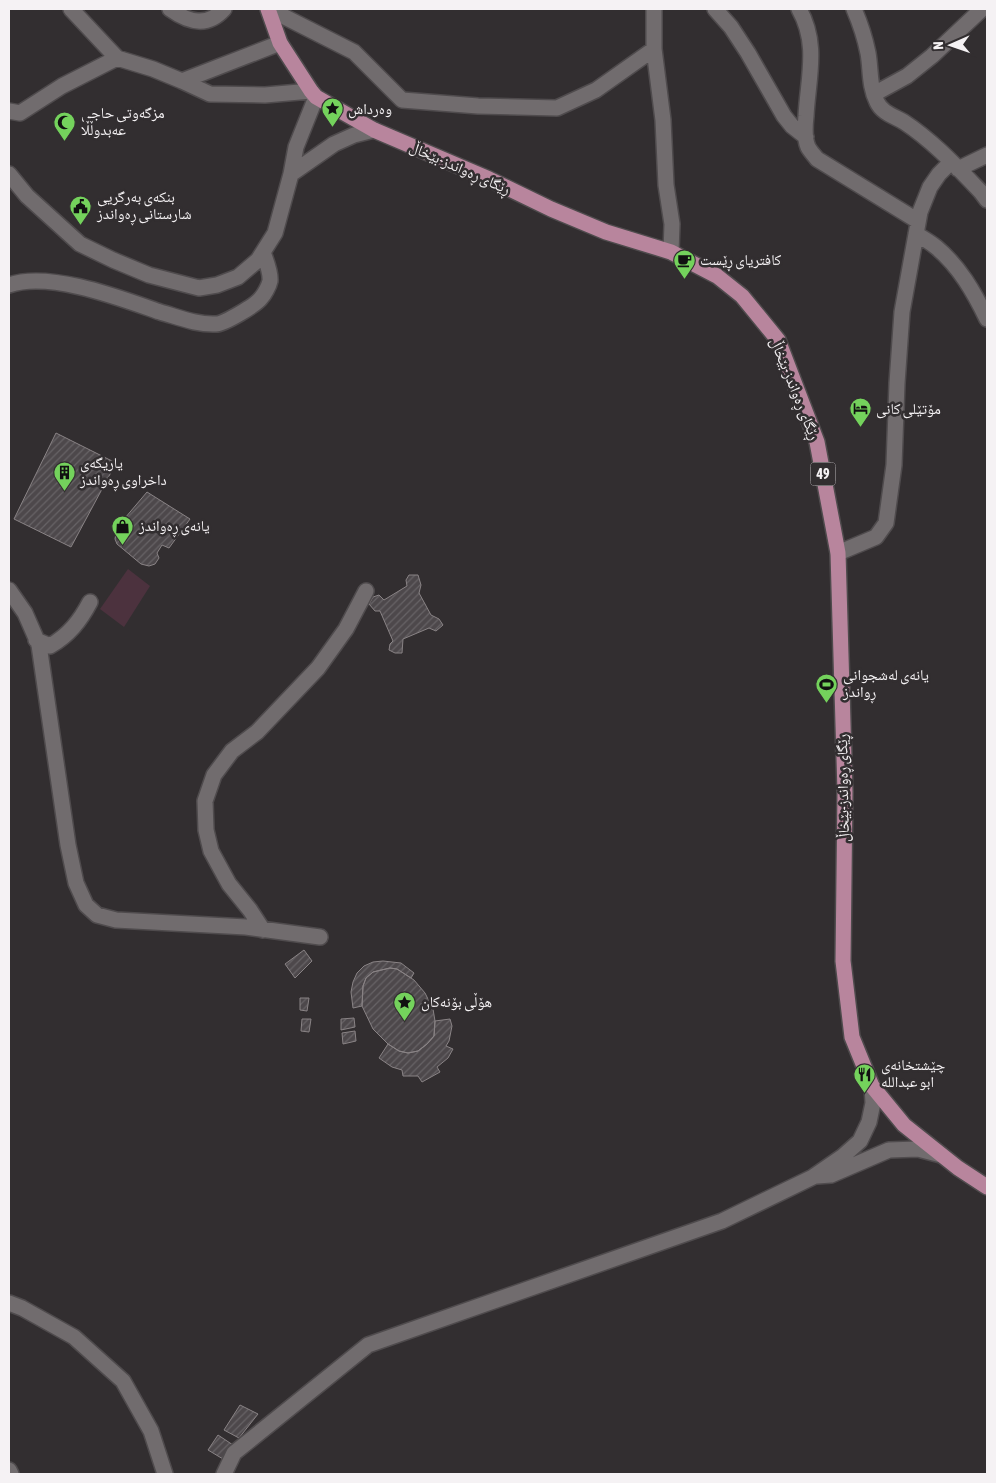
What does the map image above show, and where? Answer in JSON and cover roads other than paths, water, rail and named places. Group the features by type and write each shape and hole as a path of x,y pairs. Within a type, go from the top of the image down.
{"main road":[{"name":"ڕێگای ڕەواندز-بێخاڵ","path":"268,9 280,43 313,94 374,130 489,179 578,221 606,232 671,252 717,276 742,296 778,340 818,442 838,553 845,792 843,961 852,1037 872,1086 904,1125 958,1168 987,1187"}],"street":[{"path":"9,174 27,196 80,244 149,275 198,288 217,285 238,277 258,260 275,233 291,174 296,147 313,94 210,94 153,69 117,58 71,9"},
{"path":"170,9 182,18 197,22 219,14 224,9"},
{"path":"268,9 354,52 402,100 478,106 557,108 596,90 654,49"},
{"path":"654,9 654,49 663,120 666,185 672,224 671,252"},
{"path":"715,9 731,27 748,53 784,116 792,126 806,137"},
{"path":"799,9 810,43 812,66 806,119 808,146 817,159 917,228 936,246 957,268 977,297 987,319"},
{"path":"854,9 862,29 868,54 870,81 880,107 888,114 905,123 936,147 987,200"},
{"path":"874,94 907,76 932,56 982,9"},
{"path":"182,81 280,43"},
{"path":"9,112 20,113 62,86 117,58"},
{"path":"291,174 334,144 354,134 374,130"},
{"path":"838,553 876,537 886,523 894,465 902,312 920,212 930,187 939,174 955,165 987,155"},
{"path":"9,285 39,281 76,286 190,321 217,325 240,314 261,299 270,282 263,252"},
{"path":"9,590 25,613 40,655 68,845 76,883 86,905 96,915 116,920 246,927 320,937"},
{"path":"263,930 229,884 211,851 206,830 205,801 214,775 232,750 257,732 318,668 346,630 366,591"},
{"path":"36,640 50,646 61,640 81,619 90,602"},
{"path":"224,1474 234,1453 368,1345 722,1221 813,1177 860,1142 869,1122 873,1103 872,1086"},
{"path":"813,1177 831,1175 889,1150 918,1149 941,1155"},
{"path":"9,1303 22,1308 74,1337 122,1381 151,1431 165,1474"},
{"path":"9,1470 11,1474"}],"place":[{"name":"وەرداش","path":"332,128"},
{"name":"مزگەوتی حاجی عەبدوڵڵا","path":"65,141"},
{"name":"بنکەی بەرگریی شارستانی ڕەواندز","path":"81,225"},
{"name":"کافتریای ڕێست","path":"684,279"},
{"name":"مۆتێلی کانی","path":"860,428"},
{"name":"یاریگەی داخراوی ڕەواندز","path":"64,491"},
{"name":"یانەی ڕەواندز","path":"123,545"},
{"name":"یانەی لەشجوانی ڕواندز","path":"827,703"},
{"name":"هۆڵی بۆنەکان","path":"405,1021"},
{"name":"چێشتخانەی ابو عبدالله","path":"865,1093"}]}
